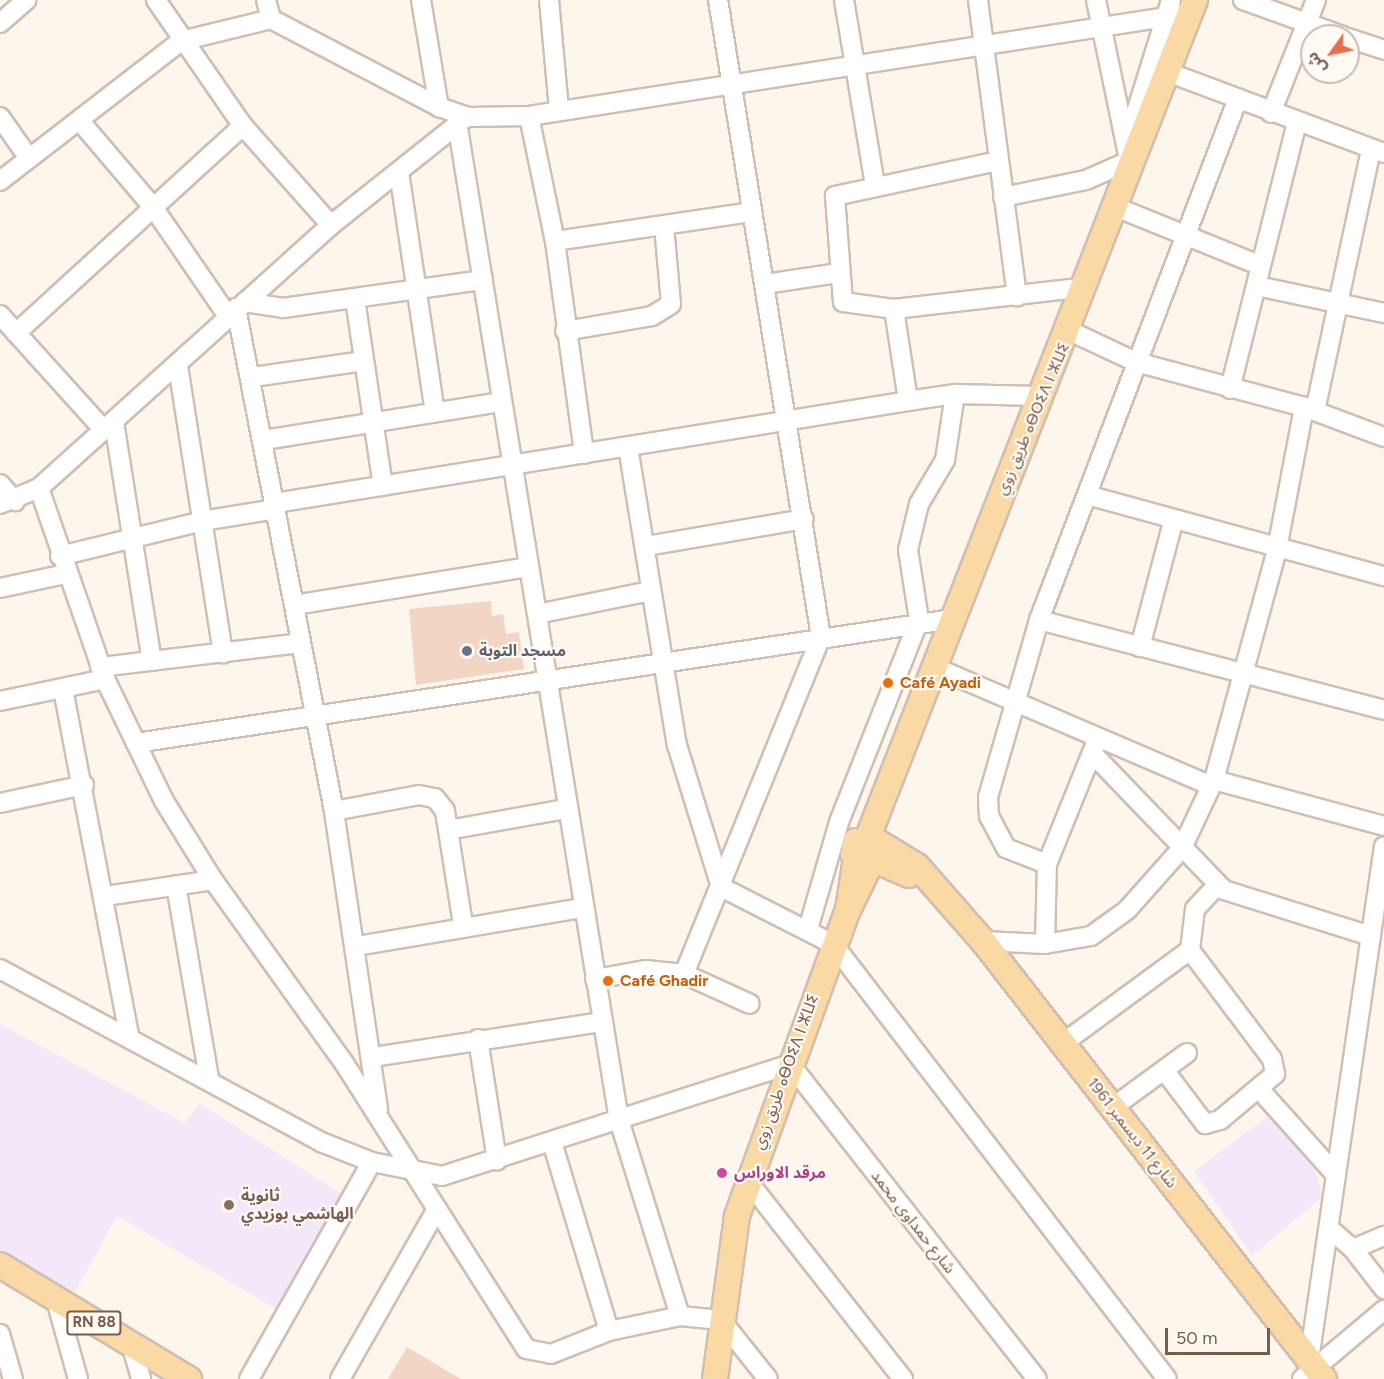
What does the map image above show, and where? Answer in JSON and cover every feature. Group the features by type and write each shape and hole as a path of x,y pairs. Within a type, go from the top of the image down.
{"main road":[{"name":"طريق زوي ⴰⴱⵔⵉⴷ ⵏ ⵣⵡⵉ","path":"715,1379 721,1320 747,1180 833,944 848,910 952,619 1038,396 1070,331 1118,208 1130,166 1170,73 1181,8"},
{"name":"شارع 11 ديسمبر 1961","path":"869,852 916,866 939,888 983,941 1313,1372"},
{"name":"RN 88","path":"0,1265 132,1347 189,1379"}],"street":[{"path":"0,23 26,0"},
{"path":"156,0 181,41 243,126 332,225"},
{"path":"267,0 271,20"},
{"path":"421,0 439,107"},
{"path":"549,0 559,109"},
{"path":"684,974 821,637 789,421 718,0"},
{"path":"844,0 875,185"},
{"path":"978,0 1017,296"},
{"path":"1003,197 1086,180 1130,166 1128,136 1096,0"},
{"path":"1243,0 1307,23"},
{"path":"1271,113 1316,0"},
{"path":"0,181 28,157 80,120 181,41 271,20 463,119 529,116 559,109 1100,24 1181,8"},
{"path":"1128,136 1181,8"},
{"path":"1360,42 1384,51"},
{"path":"983,941 1045,944 1102,931 1182,848 1213,783 1277,549 1309,409 1343,300 1378,151 1237,101 1170,73"},
{"path":"1047,864 1006,848 988,816 988,796 1039,620 1181,237 1237,101"},
{"path":"529,116 555,241 565,331 584,454"},
{"path":"0,117 28,157"},
{"path":"0,484 8,503 39,488 178,366 237,308 332,225 463,119"},
{"path":"463,119 500,402 513,466 581,908 601,1022 619,1120 680,1316"},
{"path":"80,120 237,308 253,377 300,643 317,715 334,811 357,946 378,1114"},
{"path":"1230,389 1257,286 1259,265 1297,123"},
{"path":"16,333 243,126"},
{"path":"998,161 875,185 835,196 839,273 846,305 894,309 1086,287"},
{"path":"399,172 435,412"},
{"path":"1118,208 1181,237 1259,265"},
{"path":"555,241 752,212"},
{"path":"565,331 652,316 671,304 664,225"},
{"path":"765,284 839,273"},
{"path":"237,308 283,308 483,280"},
{"path":"1257,286 1343,300 1384,313"},
{"path":"355,299 383,486"},
{"path":"894,309 908,401"},
{"path":"0,315 109,426 133,536 152,661"},
{"path":"1070,331 1136,362 1309,409 1384,437"},
{"path":"253,377 364,361"},
{"path":"178,366 224,653"},
{"path":"808,928 839,822 919,620 908,550 919,504 945,460 956,394"},
{"path":"60,556 133,536 202,521 383,486 956,394 1038,396"},
{"path":"264,440 500,402"},
{"path":"628,447 646,546 650,591 661,660 677,745 721,887 808,928 833,944 1167,1379"},
{"path":"39,488 66,574 103,673 164,801 213,880 378,1114 413,1173 534,1355 551,1354 609,1331 680,1316 721,1320 768,1379"},
{"path":"1087,495 1173,522 1384,576"},
{"path":"646,546 804,519"},
{"path":"1140,647 1173,522"},
{"path":"294,605 529,567"},
{"path":"0,588 66,574"},
{"path":"537,614 650,591"},
{"path":"136,743 919,620 952,619"},
{"path":"1039,620 1242,675 1384,710"},
{"path":"0,701 63,689 103,673 152,661 300,643"},
{"path":"934,667 1015,700 1095,746 1213,783 1384,826"},
{"path":"63,689 84,786 129,1034"},
{"path":"1095,746 1182,848 1217,885 1232,895 1371,936"},
{"path":"1045,944 1047,864 1095,746"},
{"path":"0,803 84,786"},
{"path":"334,811 428,795 441,804 448,830 463,925"},
{"path":"448,830 566,809"},
{"path":"1313,1372 1336,1175 1384,846"},
{"path":"105,896 213,880"},
{"path":"176,885 209,1078"},
{"path":"1164,1070 1205,1124 1220,1120 1260,1090 1275,1074 1272,1059 1190,950 1195,909 1217,885"},
{"path":"357,946 463,925 581,908"},
{"path":"1062,1044 1190,950"},
{"path":"0,969 129,1034 301,1132 372,1162 413,1173 442,1176 497,1161 790,1064"},
{"path":"595,979 646,970 684,974 750,1004"},
{"path":"372,1057 601,1022"},
{"path":"478,1039 497,1161"},
{"path":"1112,1108 1187,1053"},
{"name":"شارع حمداوي محمد","path":"790,1064 1037,1379"},
{"path":"1260,1090 1336,1175"},
{"path":"552,1142 609,1331"},
{"path":"249,1379 372,1162"},
{"path":"747,1180 903,1379"},
{"path":"340,1379 437,1209"},
{"path":"1331,1230 1353,1248 1384,1289"},
{"path":"1353,1248 1384,1236"},
{"path":"56,1300 78,1379"},
{"path":"1313,1372 1384,1310"},
{"path":"0,1334 13,1379"},
{"path":"132,1347 141,1379"}],"shaded area":[{"path":"0,1024 185,1123 199,1103 342,1194 276,1309 117,1216 75,1292 0,1249"},
{"path":"1271,1114 1315,1170 1323,1197 1252,1256 1194,1171"}],"building":[{"name":"مسجد التوبة","path":"491,601 492,616 503,614 506,634 519,632 524,669 416,685 409,609"},
{"path":"407,1347 461,1379 388,1379"}],"place":[{"name":"مسجد التوبة","path":"467,651"},
{"name":"Café Ayadi","path":"888,683"},
{"name":"Café Ghadir","path":"608,981"},
{"name":"مرقد الاوراس","path":"722,1173"},
{"name":"ثانوية الهاشمي بوزيدي","path":"229,1205"}]}
